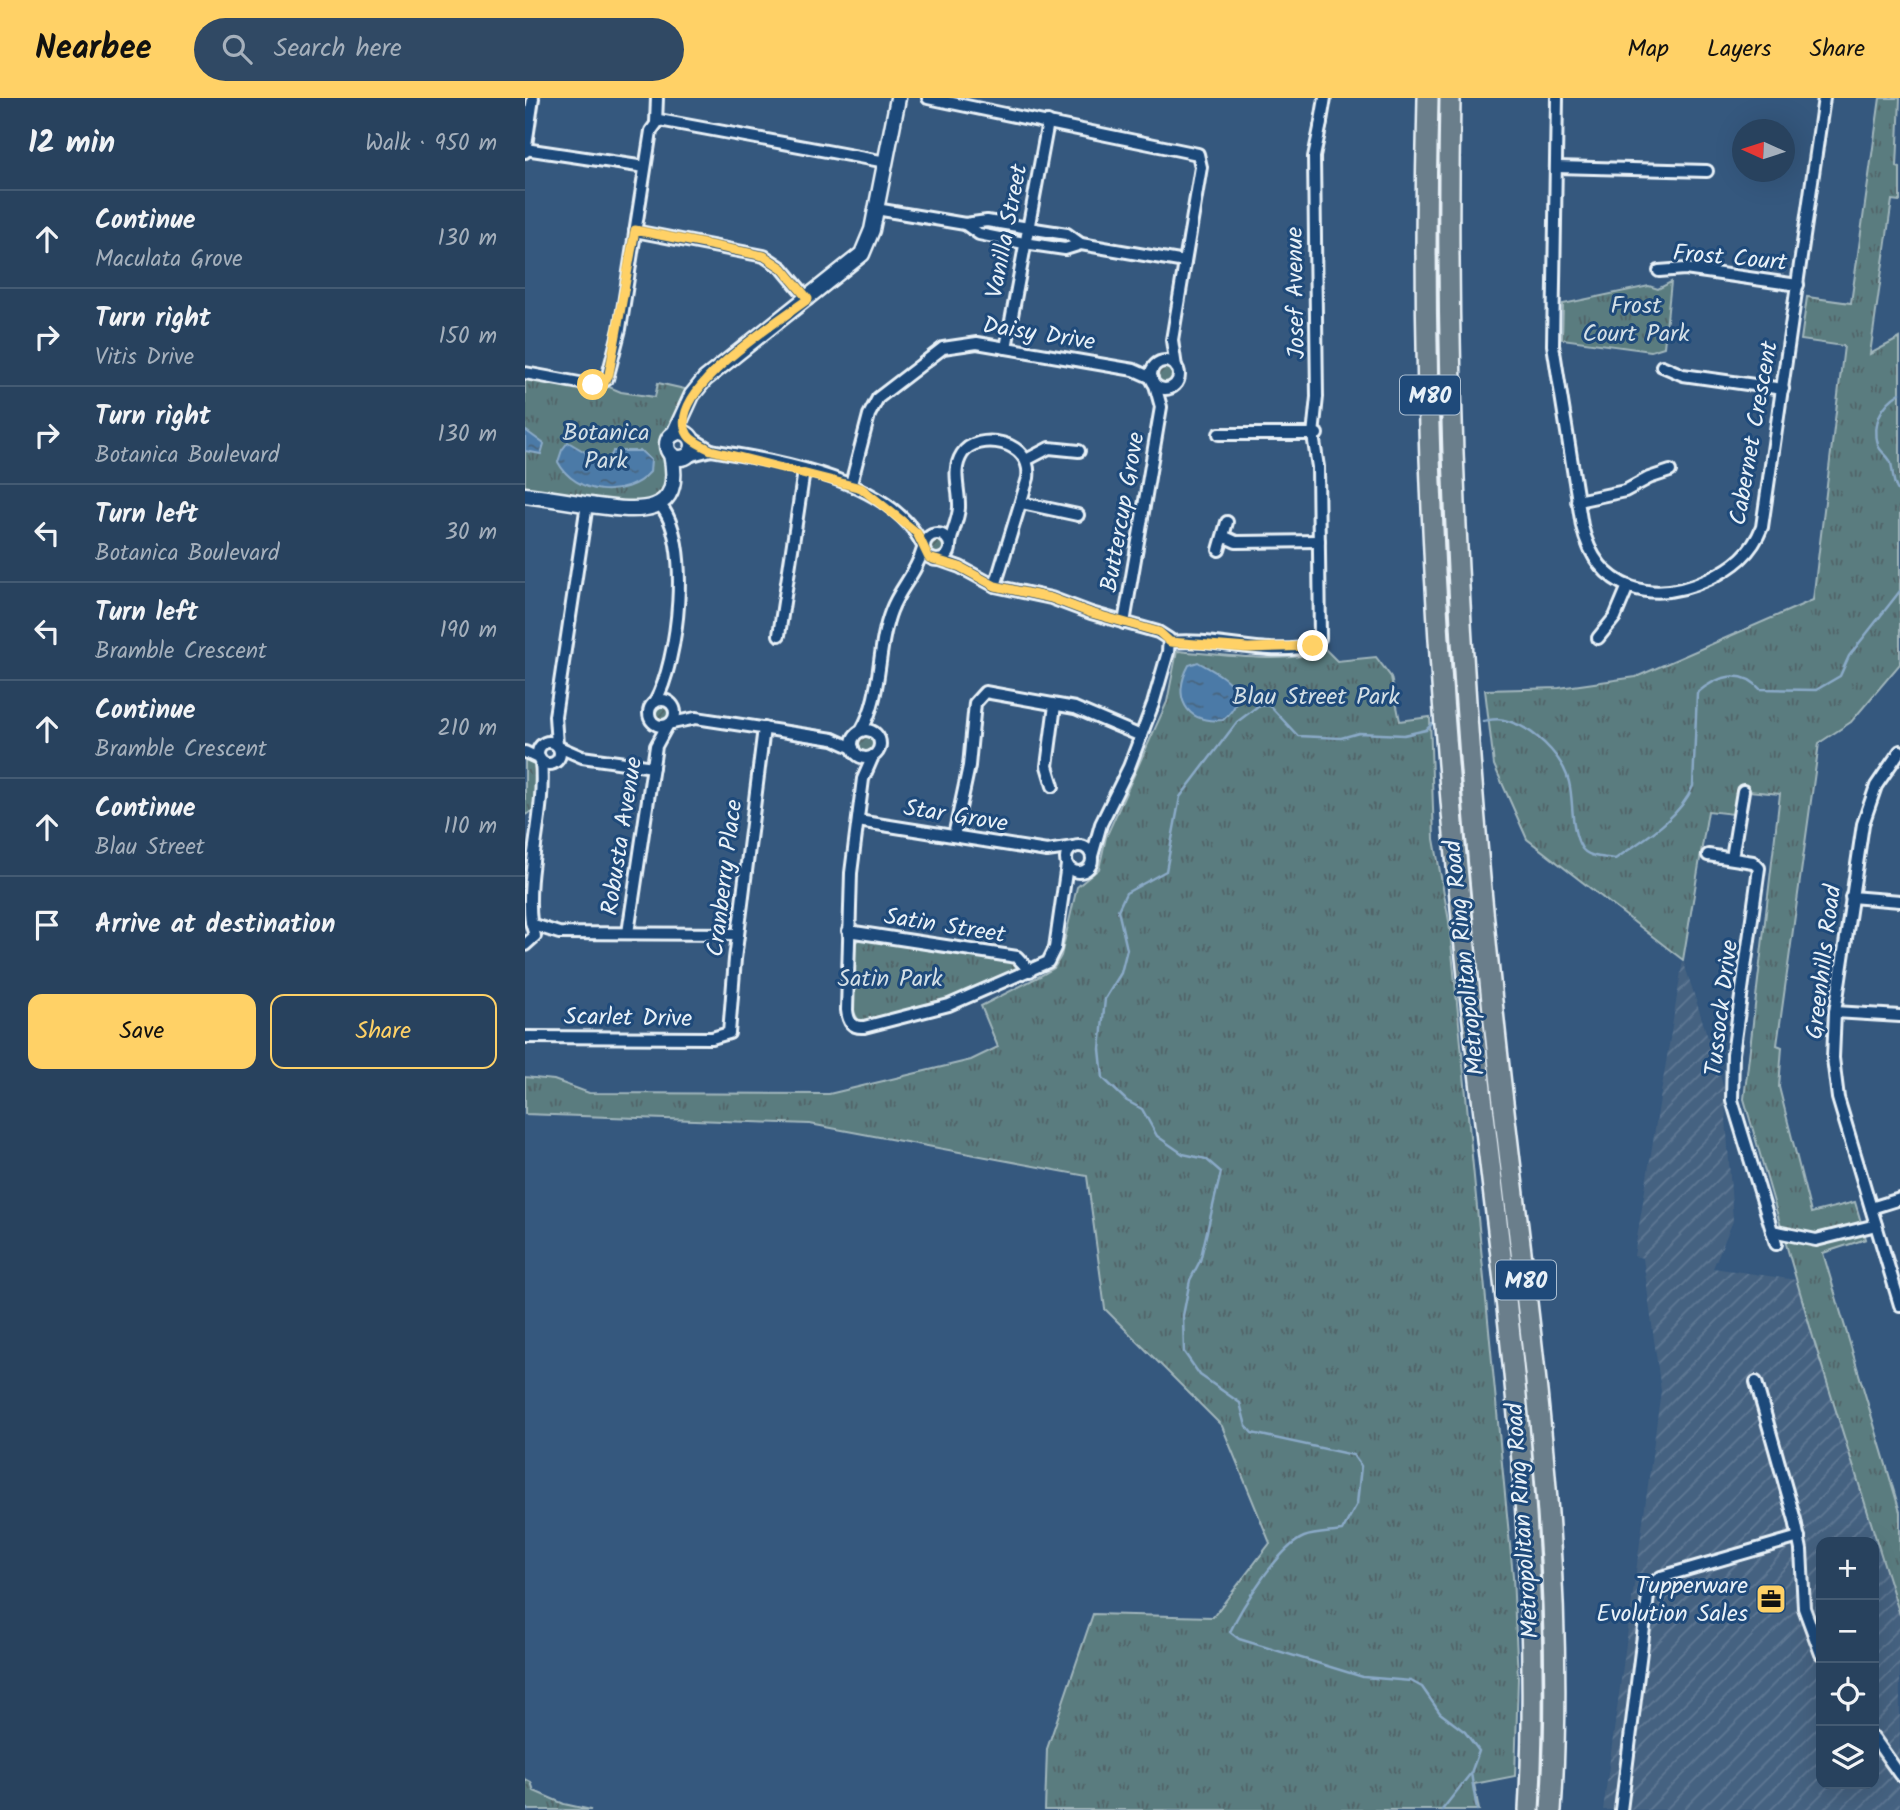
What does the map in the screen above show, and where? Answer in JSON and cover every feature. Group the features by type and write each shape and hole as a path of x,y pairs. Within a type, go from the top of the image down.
{"highway":[{"name":"Metropolitan Ring Road","path":"1428,98 1432,469 1444,692 1461,908 1521,1441 1532,1651 1529,1810"},
{"name":"Metropolitan Ring Road","path":"1450,98 1452,425 1465,688 1493,1013 1548,1479 1556,1633 1551,1810"}],"street":[{"path":"533,98 525,150 645,167"},
{"path":"525,373 593,385 607,379 620,329 651,131 656,123 657,98"},
{"path":"525,495 640,511 659,504 671,489 681,456 693,445 684,436 684,416 692,395 705,379 862,254 870,240 898,98"},
{"path":"928,98 1198,154 1202,167 1172,341 1179,376 1173,387 1164,389 1153,382 1156,365 1172,341"},
{"name":"Josef Avenue","path":"1170,642 1248,648 1313,646 1319,638 1318,467 1315,433 1315,189 1325,98"},
{"name":"Cabernet Crescent","path":"1557,98 1553,345 1577,501 1589,550 1603,569 1628,586 1655,593 1678,591 1716,576 1747,554 1758,537 1765,516 1825,98"},
{"path":"656,123 668,120 885,162"},
{"name":"Vanilla Street","path":"1006,348 1048,122"},
{"path":"1556,167 1707,171"},
{"path":"876,209 965,225 987,221 1067,234 1081,244 1185,262"},
{"path":"965,225 983,236 1024,243 1065,249 1081,244"},
{"path":"635,230 764,256 782,268 808,299"},
{"name":"Frost Court","path":"1659,271 1685,269 1798,285"},
{"name":"Daisy Drive","path":"851,484 869,415 887,389 943,348 966,343 1006,348 1134,370 1153,382"},
{"path":"1156,365 1166,361 1176,367"},
{"name":"Daisy Drive","path":"1134,370 1156,365"},
{"path":"1662,366 1683,375 1783,389"},
{"name":"Buttercup Grove","path":"1153,382 1161,407"},
{"name":"Buttercup Grove","path":"1124,623 1161,407 1173,387"},
{"path":"1219,434 1315,433"},
{"path":"684,436 711,450 851,484 869,492 917,533 929,558 960,567 995,586 1051,598 1163,634 1170,642 1161,679 1141,736 1101,824 1089,869 1080,873 1065,888"},
{"path":"681,456 668,444 684,436"},
{"path":"916,571 938,561 950,548 959,505 956,470 960,456 969,447 981,443 1007,445 1028,459 1029,471 1022,503 1010,532 995,586"},
{"path":"1028,459 1049,448 1079,451"},
{"path":"681,456 711,450"},
{"path":"779,635 804,471"},
{"path":"1577,501 1625,492 1649,478 1670,471"},
{"path":"1022,503 1078,515"},
{"path":"544,785 556,762 558,746 555,716 587,504"},
{"path":"659,504 670,518 680,580 666,678 650,709 652,722 659,726 696,718"},
{"path":"863,779 853,739 860,732 872,708 890,612 916,571 927,538 955,522"},
{"path":"1219,550 1225,537 1227,522"},
{"path":"917,533 936,534 946,538 960,567"},
{"path":"1225,537 1236,542 1319,541"},
{"path":"1598,638 1615,617 1628,586"},
{"path":"666,678 675,716 670,724"},
{"path":"954,836 969,766 977,699 990,692 1075,708 1141,736"},
{"path":"655,702 671,704 696,718 834,739 862,757 873,756"},
{"path":"1053,786 1047,766 1055,705"},
{"path":"872,708 880,746 863,779 858,821 848,931 847,1010 851,1023 865,1027 937,1009 1048,962 1053,954 1065,888 1066,855 1101,824"},
{"path":"555,716 538,752 544,785 526,898 530,922 528,944 559,933 738,934"},
{"name":"Robusta Avenue","path":"628,933 656,746 652,722"},
{"name":"Robusta Avenue","path":"656,746 670,724"},
{"name":"Cranberry Place","path":"729,1033 738,934 764,728"},
{"path":"834,739 860,732 876,734"},
{"path":"525,750 542,744 558,746 582,757 653,768"},
{"path":"525,750 541,760 556,762 582,757"},
{"name":"Greenhills Road","path":"1900,751 1876,786 1865,813 1835,1012 1833,1058 1838,1098 1900,1305"},
{"path":"1732,858 1743,790"},
{"path":"525,820 539,821"},
{"name":"Star Grove","path":"858,821 1047,851 1075,846"},
{"path":"1075,846 1088,849 1092,856"},
{"name":"Star Grove","path":"1047,851 1066,864"},
{"name":"Tussock Drive","path":"1707,855 1753,862 1759,868 1733,1054 1732,1100 1776,1244"},
{"path":"1066,864 1072,871 1080,873"},
{"path":"1851,897 1900,901"},
{"path":"530,922 559,933"},
{"name":"Satin Street","path":"848,931 1017,957 1030,971"},
{"path":"1835,1012 1900,1016"},
{"name":"Scarlet Drive","path":"525,1037 712,1038 729,1033"},
{"path":"1871,1208 1900,1199"},
{"path":"1772,1231 1816,1240 1876,1225"},
{"path":"1756,1382 1798,1537 1804,1608 1816,1640"},
{"path":"1621,1810 1648,1596 1654,1582 1661,1577 1798,1537"},
{"path":"1879,1745 1900,1775"}],"shaded area":[{"path":"1683,960 1724,1088 1733,1221 1713,1268 1797,1280 1876,1537 1816,1537 1816,1789 1879,1789 1879,1547 1900,1615 1900,1810 1603,1810 1661,1391 1643,1258 1634,1256"}],"green space":[{"path":"1880,98 1900,98 1897,167 1900,168 1900,201 1892,200 1870,354 1900,338 1900,664 1851,722 1819,743 1777,1045 1782,1047 1779,1087 1811,1213 1855,1202 1866,1239 1823,1253 1900,1512 1900,1615 1879,1548 1879,1537 1876,1537 1815,1344 1744,1099 1780,794 1738,790 1733,814 1708,811 1683,960 1527,839 1494,765 1485,690 1559,688 1636,677 1813,600 1844,346 1801,340 1807,297 1851,303"},
{"name":"Frost Court Park","path":"1671,282 1664,347 1651,351 1562,339 1563,304 1649,286 1658,289"},
{"path":"1162,368 1168,368 1173,376 1171,382 1162,384 1157,379 1157,373"},
{"name":"Botanica Park","path":"525,377 598,389 607,386 621,392 655,397 658,383 689,390 666,439 668,484 660,497 642,506 525,488"},
{"path":"936,538 942,541 945,547 942,553 936,556 930,553 927,547 930,541"},
{"name":"Blau Street Park","path":"1325,649 1337,661 1376,657 1391,677 1400,721 1430,717 1434,839 1449,921 1513,1576 1518,1678 1515,1776 1474,1784 1479,1810 1045,1810 1047,1749 1093,1614 1213,1617 1270,1543 1222,1426 1105,1309 1087,1176 810,1124 525,1114 525,1077 554,1080 589,1093 829,1094 971,1060 998,1047 981,1006 1054,968 1061,956 1077,887 1099,869 1106,837 1167,702 1177,651 1275,658 1312,654"},
{"path":"662,704 668,707 671,713 668,719 662,722 656,719 653,713 656,707"},
{"path":"863,736 869,736 874,744 872,750 863,752 858,747 858,741"},
{"path":"525,755 536,766 539,779 534,810 525,815"},
{"name":"Satin Park","path":"860,938 1018,961 1021,968 946,1001 859,1021 852,1009 854,944"},
{"path":"525,1779 531,1782 534,1791 564,1804 591,1810 525,1810"}],"water":[{"path":"525,430 544,444 541,454 525,451"},
{"path":"568,442 590,455 589,460 607,458 613,451 641,451 651,460 650,472 627,487 601,490 588,487 566,473 558,462"},
{"path":"1198,662 1225,679 1236,693 1232,710 1223,720 1199,718 1185,706 1182,698 1184,677 1189,665"}],"waterway":[{"path":"1900,393 1884,408 1876,429 1878,445 1891,463 1894,483 1900,494"},
{"path":"1483,721 1499,719 1515,723 1535,735 1553,752 1569,782 1575,832 1581,847 1591,855 1615,859 1670,818 1687,798 1693,786 1697,693 1713,682 1729,677 1745,678 1760,689 1816,690 1840,676 1849,656 1900,591"},
{"path":"1432,724 1426,730 1404,735 1359,733 1341,738 1298,736 1269,705 1258,706 1237,722 1180,797 1166,871 1126,893 1118,910 1127,949 1121,973 1105,999 1100,1049 1103,1078 1127,1101 1142,1109 1157,1136 1183,1154 1206,1159 1221,1172 1200,1261 1190,1280 1183,1316 1184,1352 1200,1375 1240,1403 1246,1426 1252,1433 1353,1455 1361,1466 1357,1504 1342,1531 1308,1536 1294,1543 1262,1579 1230,1632 1239,1639 1363,1677 1411,1681 1422,1687 1440,1713 1465,1732 1479,1751 1471,1773 1442,1810"},
{"path":"1471,1773 1477,1810"},
{"path":"525,1806 528,1810"}],"place":[{"name":"Tupperware Evolution Sales","path":"1771,1599"}],"route":[{"path":"593,385 604,383 609,374 620,329 635,230 756,252 782,268 808,299 709,375 692,395 684,416 688,435 700,444 711,450 737,454 861,488 917,533 926,556 960,567 995,586 1051,598 1091,613 1159,632 1167,636 1170,642 1248,648 1313,646"}]}
